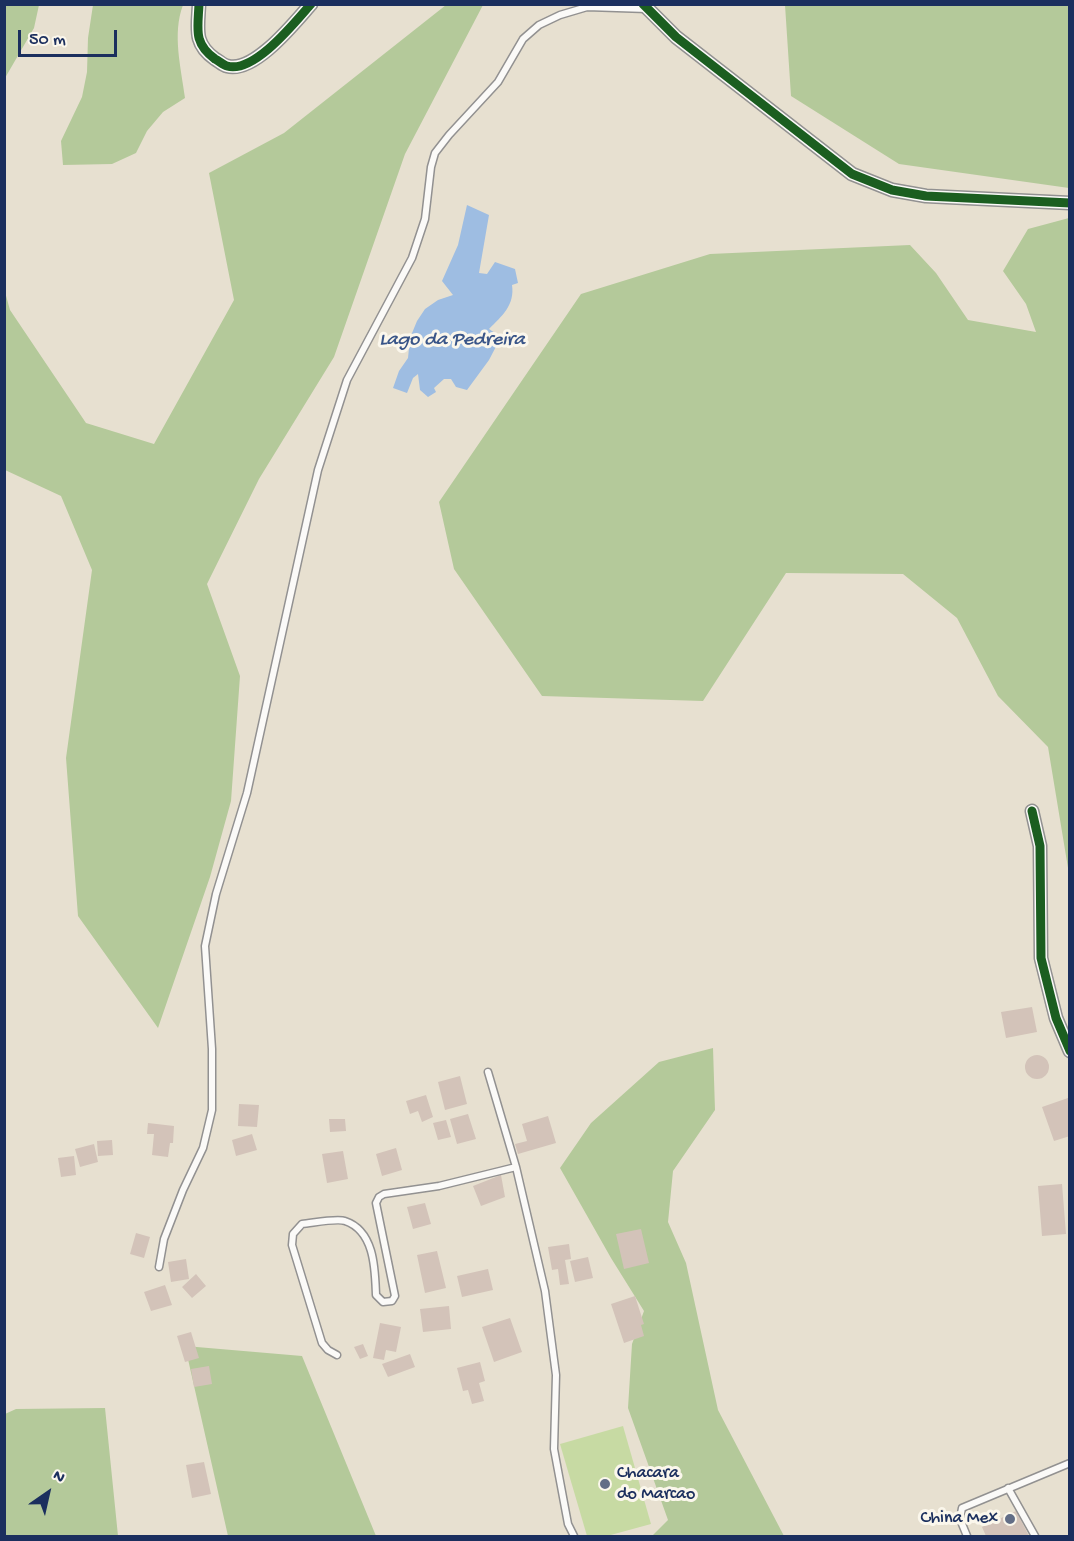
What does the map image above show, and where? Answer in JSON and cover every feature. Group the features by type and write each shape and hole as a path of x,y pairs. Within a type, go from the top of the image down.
{"street":[{"path":"199,4 198,33 202,49 228,67 242,66 271,47 311,4"},
{"path":"645,7 676,37 781,116 852,174 892,190 926,196 1070,203"},
{"path":"1032,811 1040,846 1041,957 1056,1018 1070,1051"}],"lane":[{"path":"159,1267 164,1239 183,1190 203,1148 212,1110 212,1049 206,946 216,894 247,793 318,470 347,380 412,258 425,219 431,167 435,153 498,82 523,39 539,25 560,15 587,7 645,7"},
{"path":"488,1072 516,1167 545,1291 556,1375 554,1449 568,1524 574,1536"},
{"path":"337,1355 322,1343 292,1245 293,1234 303,1224 344,1220 359,1229 369,1244 375,1271 376,1295 383,1302 392,1301 396,1296 376,1203 379,1197 384,1194 439,1186 516,1167"},
{"path":"967,1536 960,1519 962,1508 1070,1463"},
{"path":"1008,1488 1035,1536"}],"green space":[{"path":"5,4 39,5 34,28 5,78"},
{"path":"93,5 183,5 178,39 185,98 163,112 147,131 136,153 112,164 63,165 61,141 82,97 87,72 88,38"},
{"path":"446,5 483,5 405,154 334,357 259,479 207,584 240,676 231,801 210,877 158,1028 78,916 66,758 92,570 61,496 5,470 5,292 10,310 86,423 154,444 234,300 209,173 284,133"},
{"path":"785,5 1069,5 1069,188 899,164 791,96"},
{"path":"1069,218 1069,874 1048,747 998,696 957,618 903,574 786,573 703,701 542,696 454,569 439,502 581,294 710,254 910,245 936,273 968,320 1036,332 1026,304 1003,271 1028,229"},
{"path":"713,1048 715,1110 673,1171 668,1222 686,1263 718,1410 784,1536 652,1536 668,1520 628,1408 632,1344 644,1311 560,1168 591,1123 659,1062"},
{"path":"185,1346 302,1356 376,1536 228,1536"},
{"path":"105,1408 118,1536 5,1536 5,1414 16,1409"},
{"name":"Chacara do Marcao","path":"623,1426 651,1524 607,1536 587,1536 560,1444"}],"water":[{"name":"Lago da Pedreira","path":"467,205 489,215 479,273 487,274 495,262 515,269 518,283 512,285 512,298 503,315 489,329 501,337 489,360 467,390 456,387 451,379 444,379 434,388 436,392 428,397 420,390 418,374 413,378 407,393 393,388 399,371 408,358 410,338 417,321 425,309 438,300 453,295 442,281 458,245"}],"building":[{"path":"1032,1007 1037,1032 1006,1038 1001,1012"},
{"path":"1037,1055 1046,1058 1049,1067 1046,1076 1037,1079 1028,1076 1025,1067 1028,1058"},
{"path":"460,1076 467,1104 445,1110 438,1082"},
{"path":"426,1095 433,1117 422,1122 418,1111 410,1114 406,1101"},
{"path":"1068,1098 1070,1136 1054,1141 1042,1107"},
{"path":"239,1104 259,1105 257,1127 238,1126"},
{"path":"468,1114 476,1139 457,1144 450,1119"},
{"path":"548,1116 556,1143 518,1154 515,1144 527,1141 522,1124"},
{"path":"329,1119 345,1119 346,1131 330,1132"},
{"path":"446,1120 451,1137 438,1140 433,1123"},
{"path":"148,1123 174,1126 173,1143 170,1143 168,1157 152,1155 154,1134 147,1134"},
{"path":"252,1134 257,1150 236,1156 232,1140"},
{"path":"112,1140 113,1155 98,1156 97,1141"},
{"path":"94,1144 98,1162 80,1167 75,1149"},
{"path":"396,1148 402,1170 382,1176 376,1154"},
{"path":"343,1151 348,1179 327,1183 322,1154"},
{"path":"74,1156 76,1175 61,1177 58,1158"},
{"path":"501,1175 505,1197 481,1206 473,1186"},
{"path":"1062,1184 1066,1234 1042,1236 1038,1186"},
{"path":"425,1203 431,1224 413,1229 407,1207"},
{"path":"641,1229 649,1263 624,1269 616,1234"},
{"path":"136,1233 150,1237 144,1258 130,1254"},
{"path":"569,1244 571,1259 565,1260 569,1284 560,1285 558,1269 552,1270 548,1247"},
{"path":"437,1251 446,1288 425,1293 417,1255"},
{"path":"588,1257 593,1278 575,1282 570,1261"},
{"path":"186,1259 189,1279 171,1282 168,1262"},
{"path":"488,1269 493,1290 462,1297 457,1276"},
{"path":"196,1274 206,1286 192,1298 182,1287"},
{"path":"165,1285 172,1305 151,1311 144,1292"},
{"path":"635,1296 644,1324 641,1325 644,1336 624,1343 611,1304"},
{"path":"449,1306 451,1329 423,1332 420,1309"},
{"path":"510,1318 522,1352 494,1362 482,1327"},
{"path":"380,1323 401,1327 396,1352 386,1350 384,1360 373,1358"},
{"path":"191,1332 199,1358 185,1362 177,1336"},
{"path":"363,1344 368,1356 360,1359 354,1347"},
{"path":"410,1354 415,1367 388,1377 382,1364"},
{"path":"480,1362 485,1381 479,1383 484,1401 472,1404 468,1390 463,1391 457,1368"},
{"path":"209,1366 212,1384 194,1387 191,1369"},
{"path":"204,1462 211,1494 192,1498 186,1465"},
{"name":"China Mex","path":"1016,1511 1029,1536 986,1536 982,1527"}],"cycle path":[{"path":"199,4 198,35 200,41 208,53 227,66 238,66 261,55 285,34 311,4"},
{"path":"643,4 676,37 852,174 892,190 926,196 1070,203"},
{"path":"1032,811 1040,846 1041,958 1056,1018 1070,1051"}],"place":[{"name":"Chacara do Marcao","path":"605,1484"},
{"name":"China Mex","path":"1010,1519"}]}
